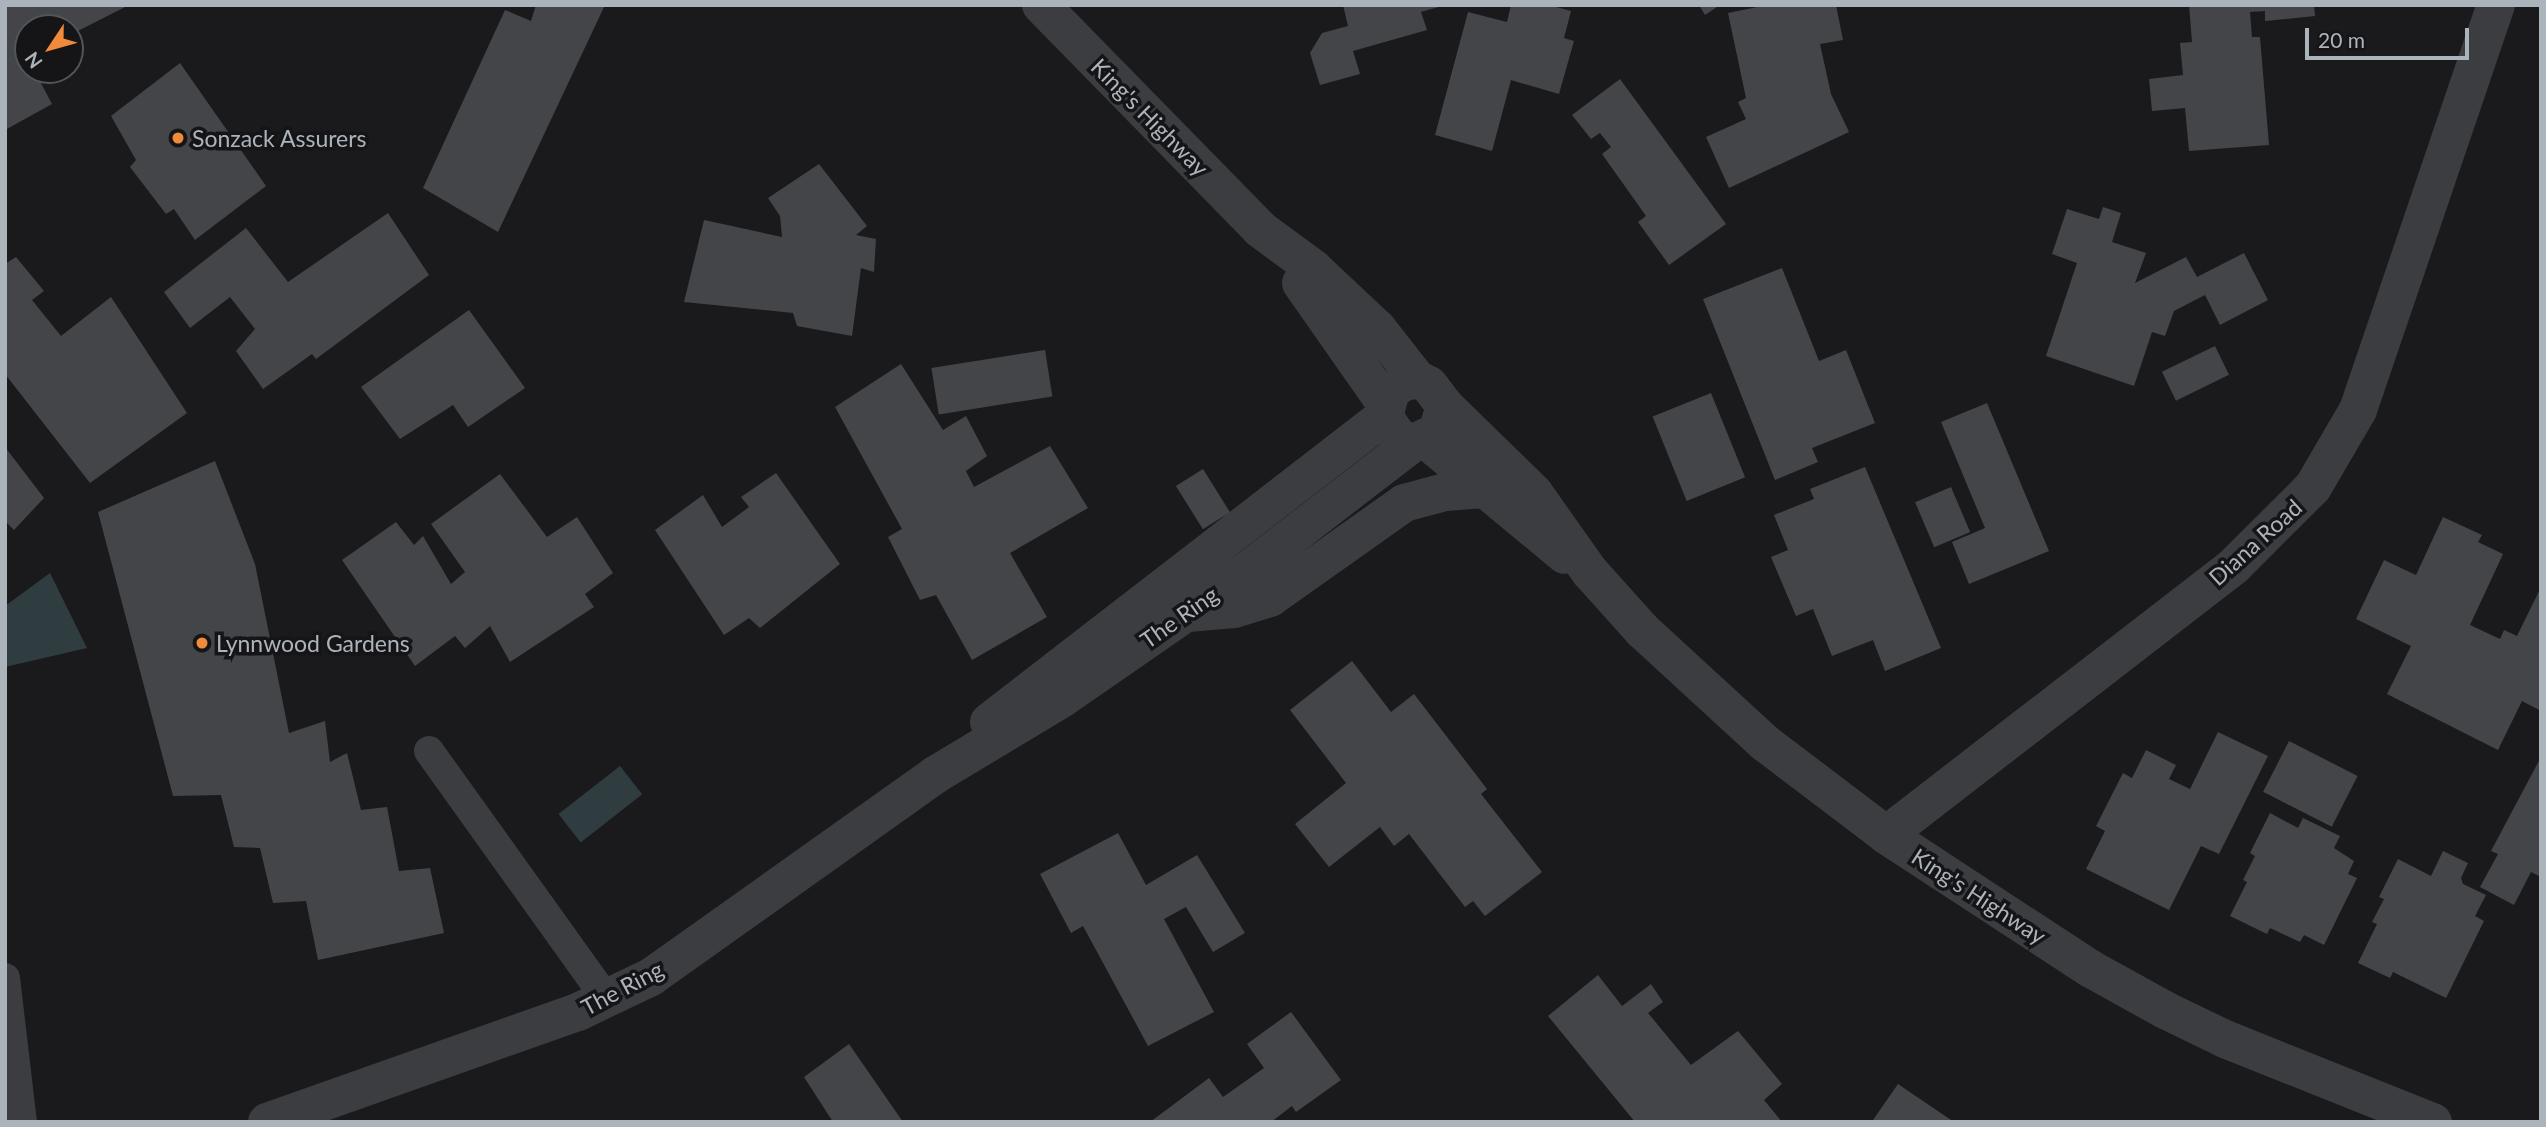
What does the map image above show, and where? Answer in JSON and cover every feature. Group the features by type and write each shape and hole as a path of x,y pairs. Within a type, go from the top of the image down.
{"street":[{"name":"Diana Road","path":"1886,835 2234,566 2313,487 2358,410 2496,5"},
{"name":"King's Highway","path":"1056,10 1259,229 1333,324 1384,410"},
{"name":"King's Highway","path":"1259,229 1313,268 1377,328 1417,379"},
{"path":"1417,379 1439,394 1445,406 1444,420 1419,441 1399,438 1384,410 1391,391 1417,379"},
{"name":"King's Highway","path":"1445,406 1534,493 1590,572 1690,676 1765,743 1886,835 2091,970 2165,1010 2225,1039 2433,1122"},
{"name":"The Ring","path":"1174,599 1384,410"},
{"name":"King's Highway","path":"1419,441 1485,489 1553,547 1590,572"},
{"name":"The Ring","path":"267,1122 607,1000 661,970 935,775 1030,687 1174,599 1317,519 1419,441"},
{"path":"1174,599 1234,609 1270,598 1404,503 1445,492 1485,489"}],"lane":[{"path":"429,751 607,1000"},
{"path":"5,978 22,1122"}],"shaded area":[{"path":"50,573 87,648 5,667 5,606"},
{"path":"620,766 642,794 581,842 559,814"}],"building":[{"path":"5,5 129,5 84,28 84,14 14,14 14,84 41,84 52,104 5,130"},
{"path":"536,5 605,5 498,232 423,188 505,10 531,21"},
{"path":"1343,5 1442,6 1421,12 1427,30 1353,51 1360,74 1320,85 1310,53 1322,33 1348,26"},
{"path":"1511,5 1549,5 1571,11 1564,38 1574,41 1559,94 1511,80 1492,151 1435,135 1468,12 1507,22"},
{"path":"1699,5 1720,5 1705,15"},
{"path":"1767,5 1836,5 1843,40 1820,44 1831,94 1849,132 1729,188 1706,137 1746,119 1738,102 1746,98 1728,13"},
{"path":"2189,5 2314,5 2315,16 2265,21 2265,11 2250,12 2252,37 2260,37 2269,145 2189,151 2185,108 2152,111 2149,79 2183,75 2180,43 2192,42"},
{"name":"Sonzack Assurers","path":"180,63 266,186 195,240 174,209 166,214 130,167 136,160 111,116"},
{"path":"1620,79 1726,224 1669,265 1638,222 1646,216 1602,154 1611,147 1600,133 1591,139 1572,115"},
{"path":"819,164 867,226 856,235 876,239 874,272 861,268 852,336 797,326 793,313 684,302 704,220 782,237 780,216 768,198"},
{"path":"2103,207 2121,213 2112,242 2146,253 2135,283 2186,257 2197,277 2244,253 2268,300 2220,325 2205,295 2174,311 2165,336 2152,332 2134,386 2046,356 2077,263 2052,254 2067,209 2099,219"},
{"path":"388,213 429,275 316,359 312,354 263,389 236,351 255,329 230,297 190,328 164,292 246,228 288,282"},
{"path":"16,257 44,291 32,300 61,336 111,297 187,413 90,483 5,374 5,264"},
{"path":"1782,268 1819,361 1846,350 1875,423 1812,448 1818,462 1775,480 1703,299"},
{"path":"469,310 525,388 468,427 453,405 400,439 361,387"},
{"path":"2215,346 2229,375 2176,401 2162,372"},
{"path":"1045,350 1052,396 939,414 931,368"},
{"path":"901,364 943,430 966,416 987,456 966,471 974,487 1050,446 1088,508 1010,553 1047,617 972,660 936,595 920,600 888,537 902,529 835,407"},
{"path":"1711,393 1745,477 1687,501 1653,417"},
{"path":"1987,403 2049,551 1969,584 1952,542 1985,528 1941,422"},
{"path":"5,447 44,498 14,530 5,521"},
{"name":"Lynnwood Gardens","path":"215,461 255,564 289,733 325,721 330,762 347,753 361,810 387,807 399,871 430,868 444,933 318,960 306,901 273,903 260,848 234,847 221,795 173,796 98,512"},
{"path":"1865,467 1941,648 1885,671 1873,640 1832,656 1813,609 1796,616 1771,557 1788,550 1774,515 1814,499 1810,489"},
{"path":"1203,469 1230,512 1203,529 1176,486"},
{"path":"776,473 840,564 760,628 749,618 724,635 655,530 703,495 722,527 749,507 741,497"},
{"path":"500,474 547,537 577,517 613,573 585,594 594,607 510,662 490,626 465,648 455,636 415,666 342,560 396,522 414,545 423,536 451,584 465,572 431,524"},
{"path":"1951,487 1970,532 1934,547 1915,502"},
{"path":"2443,517 2482,535 2478,542 2503,554 2470,625 2500,639 2504,630 2517,636 2541,587 2541,711 2522,701 2498,750 2387,694 2411,646 2356,619 2384,560 2416,575"},
{"path":"1352,661 1391,712 1414,694 1487,789 1481,794 1542,872 1485,916 1473,901 1465,907 1409,834 1394,846 1380,827 1329,867 1295,824 1346,783 1290,710"},
{"path":"2218,732 2268,756 2219,854 2201,846 2169,910 2086,869 2105,831 2096,826 2123,773 2132,778 2146,750 2176,765 2169,779 2190,789"},
{"path":"2289,741 2358,776 2332,827 2263,792"},
{"path":"2541,757 2541,873 2539,876 2531,872 2514,905 2480,887 2498,854 2491,851"},
{"path":"2270,813 2298,828 2303,818 2340,836 2334,848 2354,861 2348,874 2357,878 2324,945 2304,935 2300,942 2270,928 2267,934 2230,916 2247,882 2243,880 2255,856 2250,853"},
{"path":"1118,833 1146,885 1197,855 1245,933 1213,952 1186,907 1164,919 1214,1012 1148,1046 1083,926 1071,933 1040,874"},
{"path":"2443,851 2468,863 2461,878 2463,884 2486,895 2475,916 2484,921 2446,998 2393,972 2390,978 2358,963 2377,924 2372,922 2384,899 2379,897 2398,859 2431,876"},
{"path":"1598,975 1622,1006 1651,984 1663,1002 1648,1013 1691,1065 1738,1031 1782,1084 1764,1100 1782,1122 1635,1122 1548,1016"},
{"path":"1291,1012 1341,1080 1296,1112 1292,1106 1271,1122 1150,1122 1209,1078 1223,1097 1264,1068 1247,1044"},
{"path":"849,1044 903,1122 833,1122 804,1077"},
{"path":"1898,1084 1954,1122 1873,1120"}],"place":[{"name":"Sonzack Assurers","path":"178,138"},
{"name":"Lynnwood Gardens","path":"202,643"}]}
